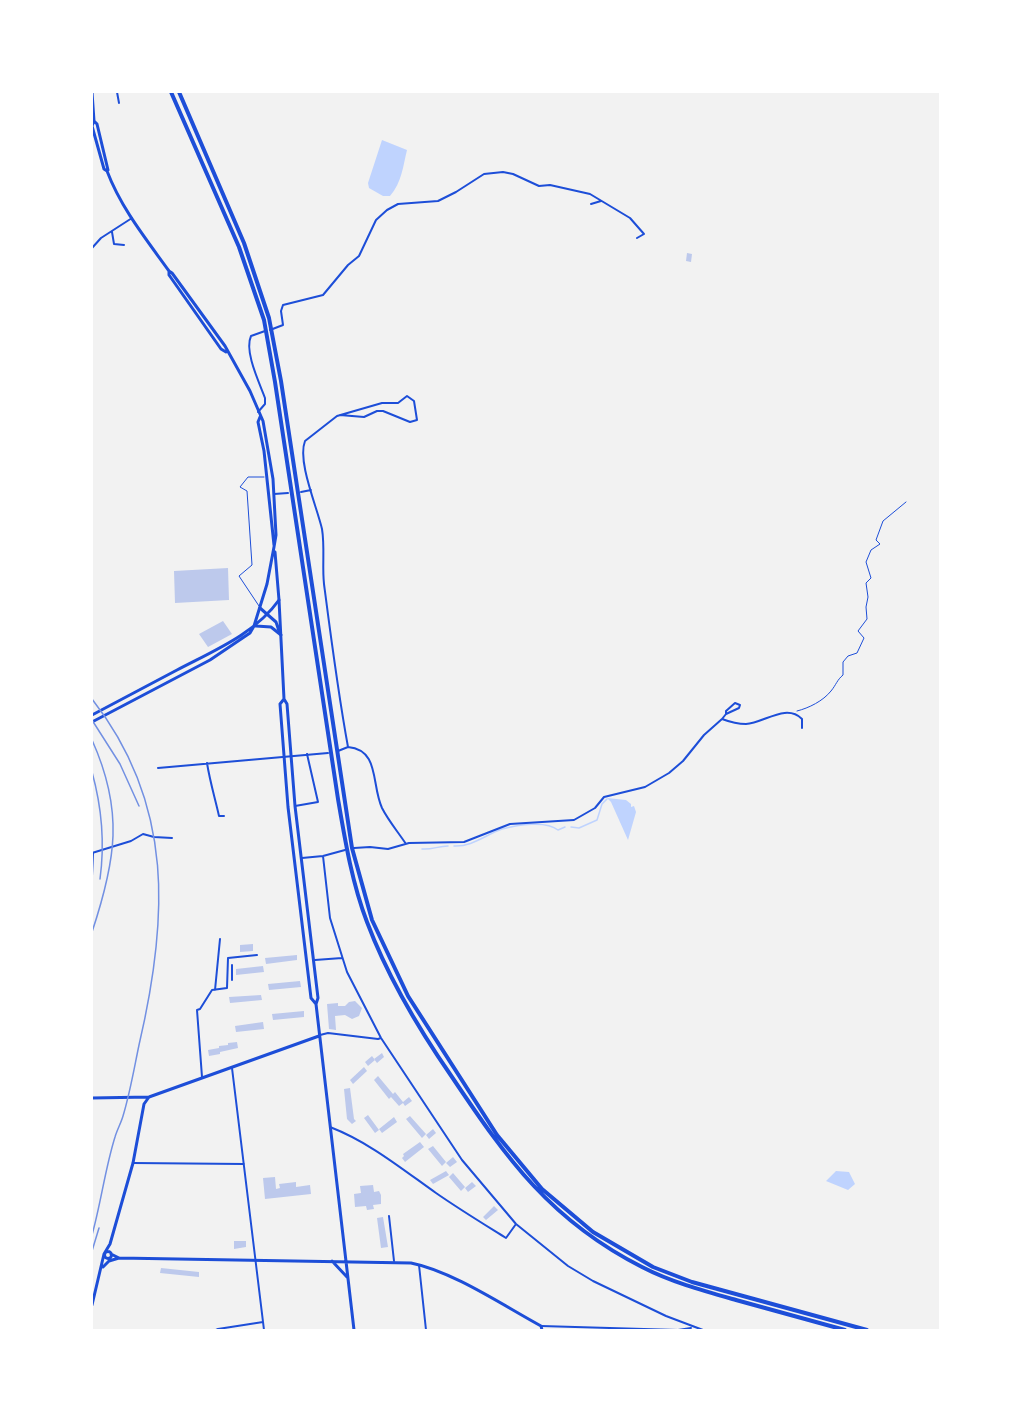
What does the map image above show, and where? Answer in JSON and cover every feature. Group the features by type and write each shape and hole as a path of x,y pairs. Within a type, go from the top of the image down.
{"highway":[{"path":"171,92 239,246 264,320 347,849 367,922 399,994 419,1029 494,1140 540,1194 591,1238 641,1267 676,1282 845,1330"},
{"path":"179,92 244,243 269,318 281,381 352,848 372,920 408,996 497,1135 542,1189 593,1232 642,1261 686,1280 867,1330"}],"main road":[{"path":"92,92 93,126 104,169 132,218 169,271 169,275 221,349 226,351 250,391 263,421 274,494 276,535 260,608 254,626 244,639 223,653 92,722"},
{"path":"259,415 279,600 284,699 287,704 295,807 354,1330"},
{"path":"92,715 208,654 254,626 269,614 279,600"},
{"path":"260,608 276,622 281,635"},
{"path":"254,626 271,627 281,635"},
{"path":"284,699 280,704 288,807 311,998 316,1004"},
{"path":"92,1098 149,1097 320,1035"},
{"path":"92,1305 104,1266 110,1256 110,1245 133,1163 144,1104 149,1097"},
{"path":"138,1098 144,1104"},
{"path":"104,1266 104,1254 110,1245"},
{"path":"110,1245 117,1258"},
{"path":"104,1254 107,1252 110,1256 117,1258 393,1261 419,1264 449,1276 542,1328"},
{"path":"104,1266 117,1258"},
{"path":"332,1261 348,1278"}],"street":[{"path":"117,92 119,103"},
{"path":"259,415 265,401 250,352 251,336 258,332 280,328 283,325 281,311 283,305 323,295 348,265 359,256 381,215 398,204 438,201 484,174 503,172 539,186 550,185 580,190 598,197 635,223 644,234 637,238"},
{"path":"591,204 601,201"},
{"path":"92,248 101,238 132,218"},
{"path":"112,232 114,244 124,245"},
{"path":"340,415 364,417 376,411 383,411 410,422 417,420 414,401 407,396 398,403 382,403 340,415 330,420 303,445 303,457 322,531 324,583 335,671 348,747"},
{"path":"301,492 311,490"},
{"path":"274,494 288,493"},
{"path":"354,848 388,849 406,844 464,842 510,824 574,820 595,808 604,797 645,787 669,773 683,761 726,712"},
{"path":"722,719 749,724 771,716 790,714 800,717 801,728"},
{"path":"337,751 348,747 363,751 370,759 382,807 406,844"},
{"path":"158,768 328,753"},
{"path":"295,807 318,802 307,754"},
{"path":"207,764 219,816 224,816"},
{"path":"92,876 92,853 131,841 142,834 172,838"},
{"path":"302,858 323,856 345,850"},
{"path":"323,856 330,918 342,957 381,1038 462,1160 516,1224 558,1259 593,1281 692,1328 703,1330"},
{"path":"215,990 220,939"},
{"path":"202,1077 197,1010 200,1009 208,994 227,988 228,958 257,954"},
{"path":"314,960 342,957"},
{"path":"232,965 232,980"},
{"path":"320,1035 378,1040 381,1038"},
{"path":"232,1067 264,1330"},
{"path":"330,1127 348,1134 373,1149 506,1238 516,1224"},
{"path":"133,1163 245,1164"},
{"path":"389,1216 393,1261"},
{"path":"419,1264 426,1330"},
{"path":"216,1330 263,1322"},
{"path":"542,1328 678,1330 692,1328"}],"lane":[{"path":"260,608 239,576 252,565 247,491 240,487 248,477 267,477"}],"path":[{"path":"790,714 813,706 831,692 836,681 843,675 842,669 848,656 857,653 861,648 864,638 858,631 867,619 866,583 871,578 866,562 871,550 880,544 876,540 883,521 906,502"}],"water":[{"path":"382,140 407,150 400,180 390,196 383,196 369,188 368,183"},
{"path":"607,798 626,800 631,807 634,806 636,812 628,840 611,802"},
{"path":"836,1171 849,1172 855,1184 848,1190 826,1181"}],"building":[{"path":"687,253 692,254 691,262 686,261"},
{"path":"228,568 229,600 175,603 174,571"},
{"path":"223,621 232,634 208,647 199,634"},
{"path":"253,944 253,951 240,952 240,945"},
{"path":"297,955 297,960 266,964 265,958"},
{"path":"263,966 264,972 236,975 236,969"},
{"path":"300,981 301,987 269,990 268,984"},
{"path":"261,995 262,1000 230,1003 229,997"},
{"path":"355,1001 362,1008 359,1016 352,1019 345,1015 335,1016 336,1030 329,1029 327,1004 338,1003 338,1006 345,1006"},
{"path":"304,1011 304,1017 273,1020 272,1014"},
{"path":"263,1022 264,1029 236,1032 235,1026"},
{"path":"237,1042 238,1048 209,1056 208,1050"},
{"path":"382,1053 384,1057 377,1063 374,1059"},
{"path":"372,1056 375,1060 368,1066 365,1062"},
{"path":"364,1067 367,1071 353,1084 350,1080"},
{"path":"378,1076 403,1102 409,1097 412,1101 405,1106 403,1103 399,1106 391,1097 389,1099 374,1080"},
{"path":"350,1088 356,1121 352,1124 347,1119 344,1089"},
{"path":"368,1115 379,1130 375,1133 364,1118"},
{"path":"410,1116 426,1134 422,1138 406,1119"},
{"path":"394,1117 397,1122 382,1133 379,1129"},
{"path":"433,1129 436,1133 429,1139 426,1135"},
{"path":"420,1142 424,1147 405,1162 402,1158 403,1154"},
{"path":"433,1146 446,1162 442,1166 428,1149"},
{"path":"453,1157 457,1162 450,1167 446,1163"},
{"path":"446,1171 449,1175 433,1184 430,1180"},
{"path":"453,1173 465,1187 461,1191 449,1177"},
{"path":"275,1177 276,1189 280,1188 279,1184 296,1182 296,1187 310,1185 311,1194 265,1199 263,1178"},
{"path":"472,1182 476,1186 468,1192 465,1188"},
{"path":"373,1185 374,1192 379,1191 381,1195 381,1204 373,1205 374,1209 367,1210 366,1206 355,1207 354,1194 361,1193 360,1186"},
{"path":"494,1206 498,1210 486,1220 483,1217"},
{"path":"383,1217 388,1247 381,1248 377,1218"},
{"path":"234,1241 246,1241 246,1247 234,1249"},
{"path":"161,1268 199,1272 199,1277 160,1273"}],"waterway":[{"path":"571,827 579,828 597,820 602,804 607,799"},
{"path":"454,846 467,845 502,829 515,826 539,824 558,830 565,827"},
{"path":"422,849 448,846"}],"railway":[{"path":"92,699 119,739 138,780 151,822 157,865 159,909 156,954 149,999 128,1099 112,1149 92,1235"},
{"path":"92,720 120,764 139,806"},
{"path":"92,740 109,790 113,836 107,882 92,932"},
{"path":"92,772 102,825 100,879"},
{"path":"92,1251 99,1228"}]}
